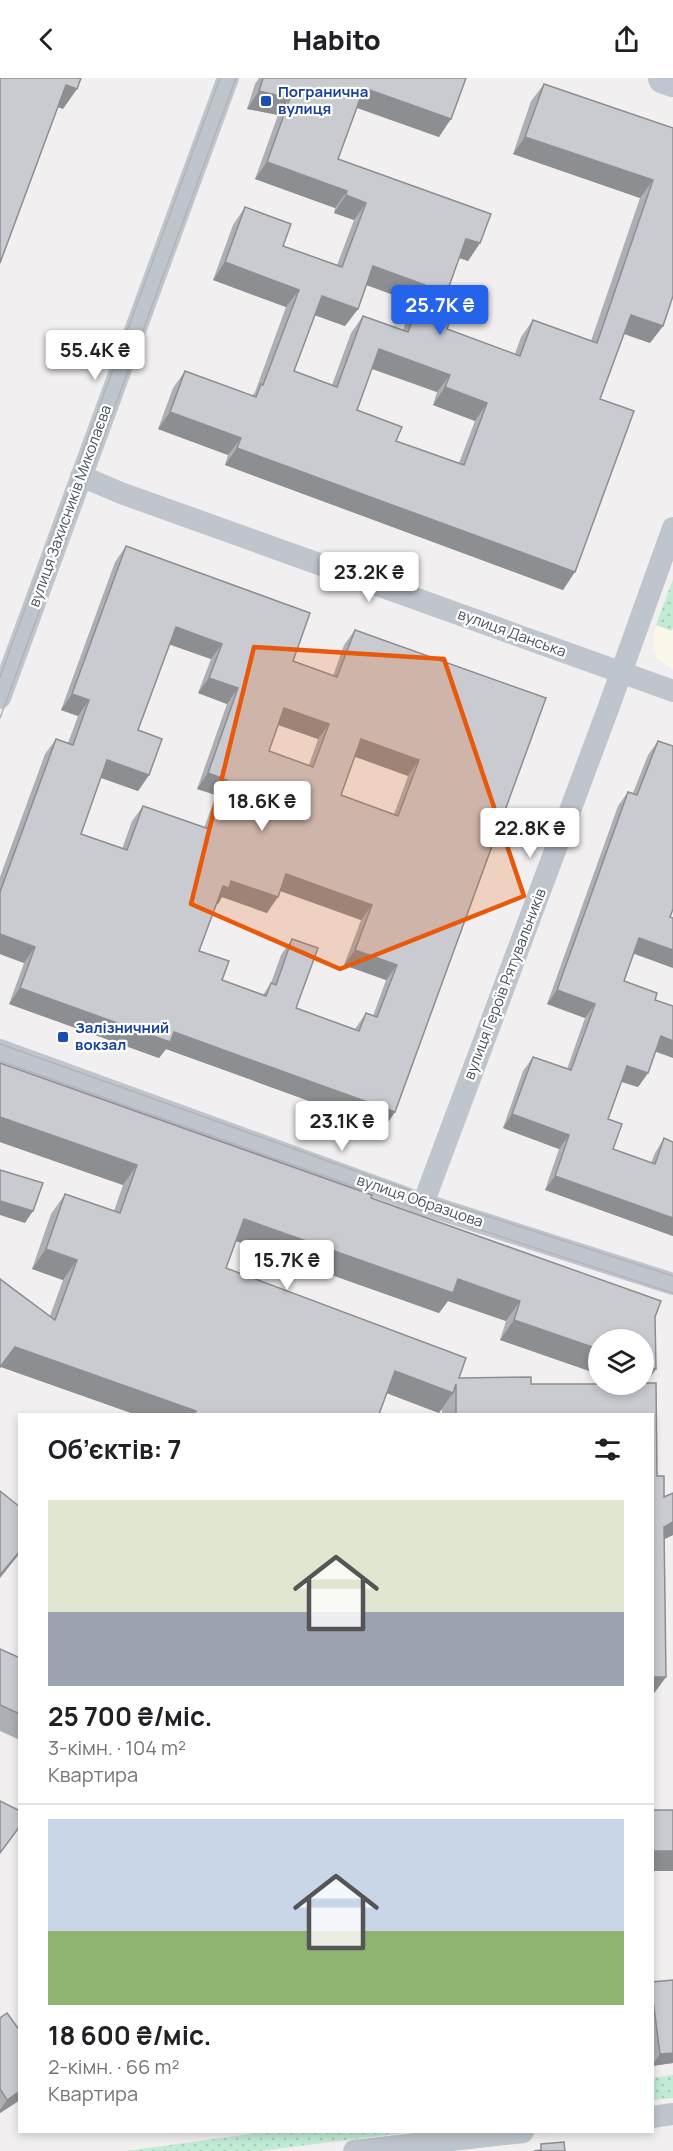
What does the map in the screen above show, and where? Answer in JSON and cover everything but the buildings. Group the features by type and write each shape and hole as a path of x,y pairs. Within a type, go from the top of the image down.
{"main road":[{"path":"664,78 673,81"}],"street":[{"name":"вулиця Захисників Миколаєва","path":"0,698 228,78"},
{"name":"вулиця Данська","path":"81,476 132,497 673,691"},
{"name":"вулиця Героїв Рятувальників","path":"423,1204 673,528"},
{"name":"вулиця Образцова","path":"0,1050 423,1204 673,1284"},
{"path":"654,2116 673,2114"},
{"path":"354,2151 514,2133"}],"highlighted area":[{"path":"254,647 444,659 524,896 340,969 191,904"}],"shaded area":[{"path":"673,579 673,670 657,659 653,648 653,635"}],"green space":[{"path":"673,579 673,627 672,631 656,625"},
{"path":"673,2075 673,2098 654,2100 654,2078"},
{"path":"259,2133 402,2133 260,2151 126,2151"}],"tram line":[{"path":"0,677 220,78"},
{"path":"0,718 236,78"},
{"path":"0,1044 440,1201 673,1276"},
{"path":"0,1061 435,1215 673,1293"}],"place":[{"name":"Погранична вулиця","path":"266,101"},
{"name":"Залізничний вокзал","path":"63,1037"}]}
